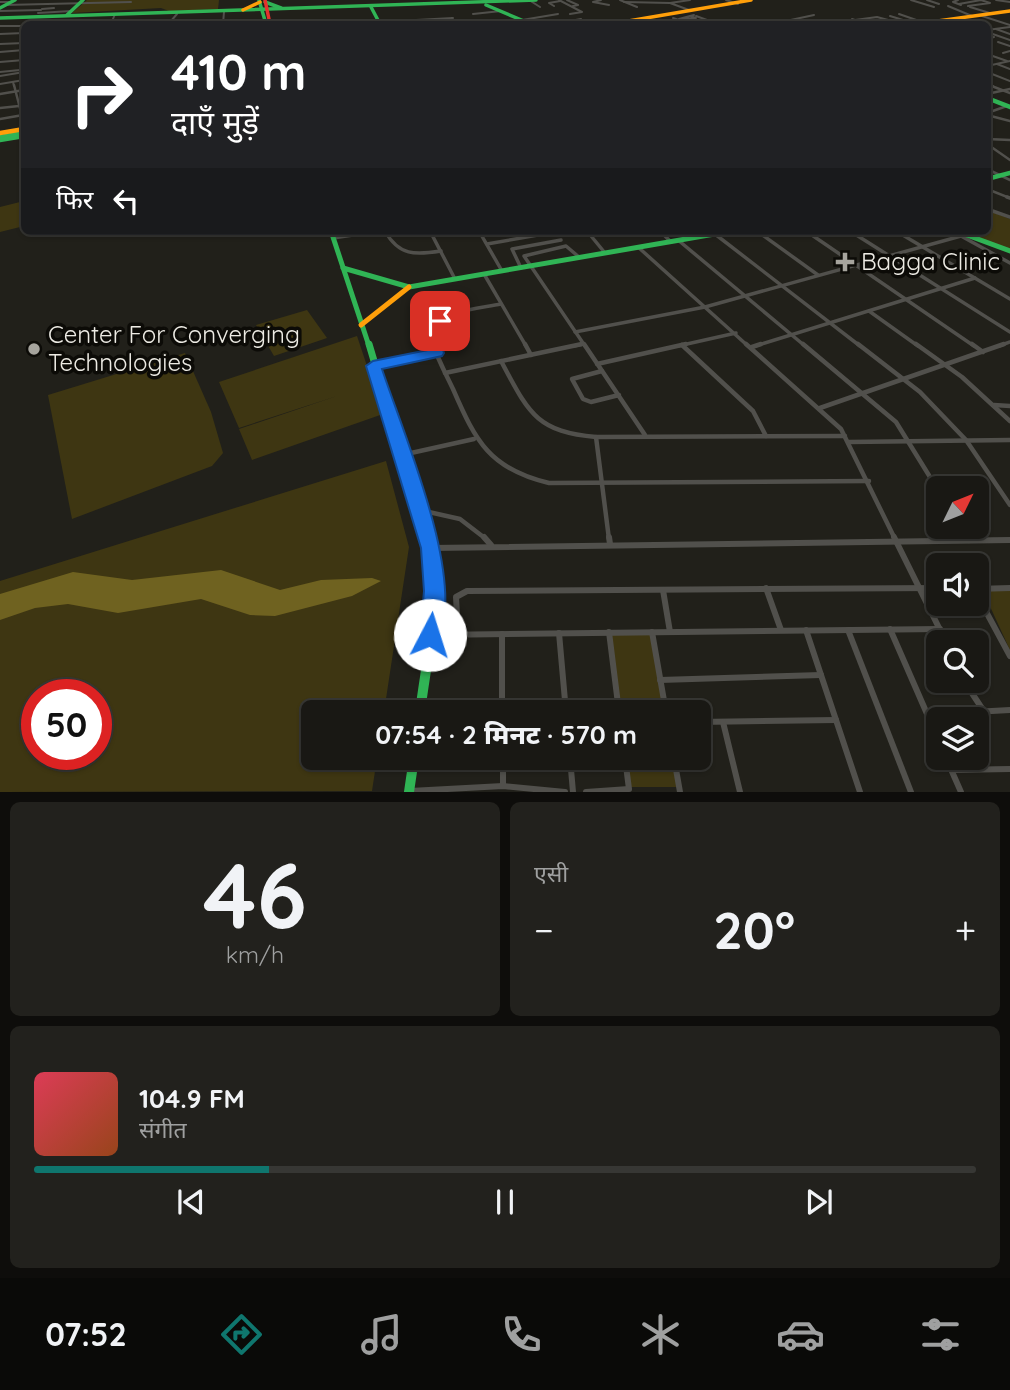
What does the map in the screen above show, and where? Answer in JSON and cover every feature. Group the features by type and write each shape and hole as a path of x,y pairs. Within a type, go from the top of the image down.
{"main road":[{"path":"632,21 690,14 751,0"},
{"path":"737,3 760,0"},
{"path":"371,7 493,5 509,1 538,4"},
{"path":"63,12 81,2"},
{"path":"0,18 63,12 115,15 470,3 493,5 522,20"},
{"path":"0,18 80,20 115,15 234,11 252,7 265,10 275,7 297,10"},
{"path":"371,7 378,21"},
{"path":"934,21 1001,12"},
{"path":"639,21 646,19"},
{"path":"991,98 1009,106"},
{"path":"0,136 21,132"},
{"path":"991,178 1010,173"},
{"path":"332,235 352,288 373,366 431,548 435,591 422,700"},
{"path":"343,268 380,281 409,287 703,235"},
{"path":"964,235 1010,251"},
{"path":"362,325 409,287"},
{"path":"409,791 412,770"}],"street":[{"path":"64,4 68,0"},
{"path":"554,6 549,3 560,0 582,12 570,14"},
{"path":"567,0 579,5 572,6"},
{"path":"601,0 593,2 609,5"},
{"path":"620,0 637,7"},
{"path":"676,0 681,2"},
{"path":"624,2 670,4 690,0"},
{"path":"726,0 737,3"},
{"path":"911,0 934,7"},
{"path":"927,0 939,4"},
{"path":"958,2 981,0 990,3"},
{"path":"968,6 998,0 1010,2"},
{"path":"4,5 131,2"},
{"path":"958,2 1001,12"},
{"path":"35,14 47,4"},
{"path":"670,4 710,21"},
{"path":"4,5 54,8"},
{"path":"473,14 493,5"},
{"path":"948,6 1010,26"},
{"path":"223,12 223,21"},
{"path":"171,21 177,13"},
{"path":"522,20 558,14"},
{"path":"900,14 919,21"},
{"path":"112,21 115,15"},
{"path":"790,21 814,15"},
{"path":"890,16 906,21"},
{"path":"856,21 853,20 879,17 893,21"},
{"path":"673,18 682,21"},
{"path":"807,18 823,21"},
{"path":"570,21 581,19"},
{"path":"863,19 869,21"},
{"path":"394,21 435,21"},
{"path":"0,26 21,26"},
{"path":"991,30 1010,26"},
{"path":"995,29 1010,34"},
{"path":"991,33 1010,40"},
{"path":"1,35 21,34"},
{"path":"1,35 21,35"},
{"path":"8,42 14,36"},
{"path":"0,44 21,41"},
{"path":"998,42 1010,46"},
{"path":"0,52 21,50"},
{"path":"1003,52 1010,51"},
{"path":"991,55 1009,62"},
{"path":"0,62 21,60"},
{"path":"991,65 1009,62"},
{"path":"996,64 1010,69"},
{"path":"0,74 21,71"},
{"path":"991,74 1010,81"},
{"path":"0,84 21,81"},
{"path":"13,82 21,110"},
{"path":"991,86 1003,91"},
{"path":"0,94 21,90"},
{"path":"991,95 1010,91"},
{"path":"0,108 19,106"},
{"path":"991,112 1009,106"},
{"path":"991,108 995,109"},
{"path":"0,119 21,115"},
{"path":"991,115 1010,121"},
{"path":"991,139 1010,140"},
{"path":"991,147 1010,160"},
{"path":"991,171 1010,180"},
{"path":"991,191 1010,198"},
{"path":"991,210 1010,217"},
{"path":"385,235 400,251 416,254 440,251"},
{"path":"432,235 455,279"},
{"path":"481,235 502,271"},
{"path":"487,244 538,235"},
{"path":"590,235 605,253"},
{"path":"666,235 792,334 896,422 929,476"},
{"path":"716,235 932,402 966,440 1010,505"},
{"path":"763,235 818,275"},
{"path":"812,235 983,352"},
{"path":"855,235 1010,332"},
{"path":"902,235 1010,299"},
{"path":"575,332 705,307 922,247 953,235"},
{"path":"961,235 1010,263"},
{"path":"521,268 512,249 561,240"},
{"path":"579,257 569,246 525,254 530,266 646,435"},
{"path":"430,635 940,629 845,436 820,408 638,247"},
{"path":"484,274 531,355"},
{"path":"751,347 975,278"},
{"path":"501,304 457,313 440,321 430,332 436,353 474,439 492,460 517,475 549,483 869,481"},
{"path":"869,311 945,365 1010,421"},
{"path":"597,364 736,333"},
{"path":"820,408 1010,342"},
{"path":"445,373 583,344"},
{"path":"682,345 753,411 766,436"},
{"path":"373,366 436,353"},
{"path":"501,361 531,416 559,434 596,437 845,436"},
{"path":"602,371 572,379 583,399 591,402 619,395"},
{"path":"994,405 1010,406"},
{"path":"596,437 610,545"},
{"path":"402,455 474,439"},
{"path":"849,442 1010,440"},
{"path":"420,510 441,511 460,517 491,546"},
{"path":"431,548 1010,540"},
{"path":"458,634 456,597 467,591 926,587"},
{"path":"989,590 1010,588"},
{"path":"766,589 781,630"},
{"path":"663,590 670,632"},
{"path":"989,616 1010,656"},
{"path":"890,629 926,712"},
{"path":"806,630 860,792"},
{"path":"848,630 911,792"},
{"path":"609,632 618,700"},
{"path":"652,632 664,700"},
{"path":"559,633 565,700"},
{"path":"502,634 502,700"},
{"path":"660,680 821,675"},
{"path":"989,711 1010,710"},
{"path":"711,722 836,720"},
{"path":"723,722 740,792"},
{"path":"989,769 1010,769"},
{"path":"503,770 503,786"},
{"path":"571,770 573,792"},
{"path":"586,792 629,789 627,770"},
{"path":"676,770 680,792"},
{"path":"952,770 961,792"},
{"path":"409,791 503,786 565,792"}],"shaded area":[{"path":"87,0 219,0 218,9 169,11 161,8 72,13"},
{"path":"21,202 21,227 0,232 0,207"},
{"path":"991,212 1010,219 1010,250 970,235 991,235"},
{"path":"307,310 327,338 274,356 256,325"},
{"path":"357,336 383,414 252,460 239,429 337,396 239,428 219,382"},
{"path":"185,353 211,412 223,453 212,466 72,519 48,395"},
{"path":"386,461 409,547 386,700 301,700 301,770 375,770 372,791 0,792 0,581"},
{"path":"221,570 280,590 321,580 372,578 381,581 352,596 275,616 250,615 201,599 118,613 68,604 35,608 0,620 0,594 73,572 132,580"},
{"path":"1010,588 1010,650 989,604 989,589"},
{"path":"650,632 662,700 618,700 609,635"},
{"path":"629,770 674,770 677,787 631,787"}],"traffic: fast":[{"path":"0,8 15,0"},
{"path":"67,15 83,0"},
{"path":"259,0 265,21"},
{"path":"0,18 536,0"},
{"path":"265,2 281,8"},
{"path":"486,5 524,21"},
{"path":"371,7 378,21"},
{"path":"991,100 1010,107"},
{"path":"0,137 21,134"},
{"path":"0,140 21,136"},
{"path":"991,178 1010,173"},
{"path":"332,235 352,288 434,563 435,591 421,700"},
{"path":"343,268 409,287 709,235"},
{"path":"967,235 1010,251"},
{"path":"409,792 412,770"}],"traffic: slow":[{"path":"628,21 751,0"},
{"path":"243,10 260,2"},
{"path":"938,21 1010,11"},
{"path":"0,133 21,130"},
{"path":"361,325 409,287"}],"traffic: jam":[{"path":"265,0 269,21"}],"place":[{"name":"Bagga Clinic","path":"845,262"},
{"name":"Center For Converging Technologies","path":"34,349"}],"route":[{"path":"430,635 435,591 431,548 373,366 436,353 430,332 440,321"}]}
